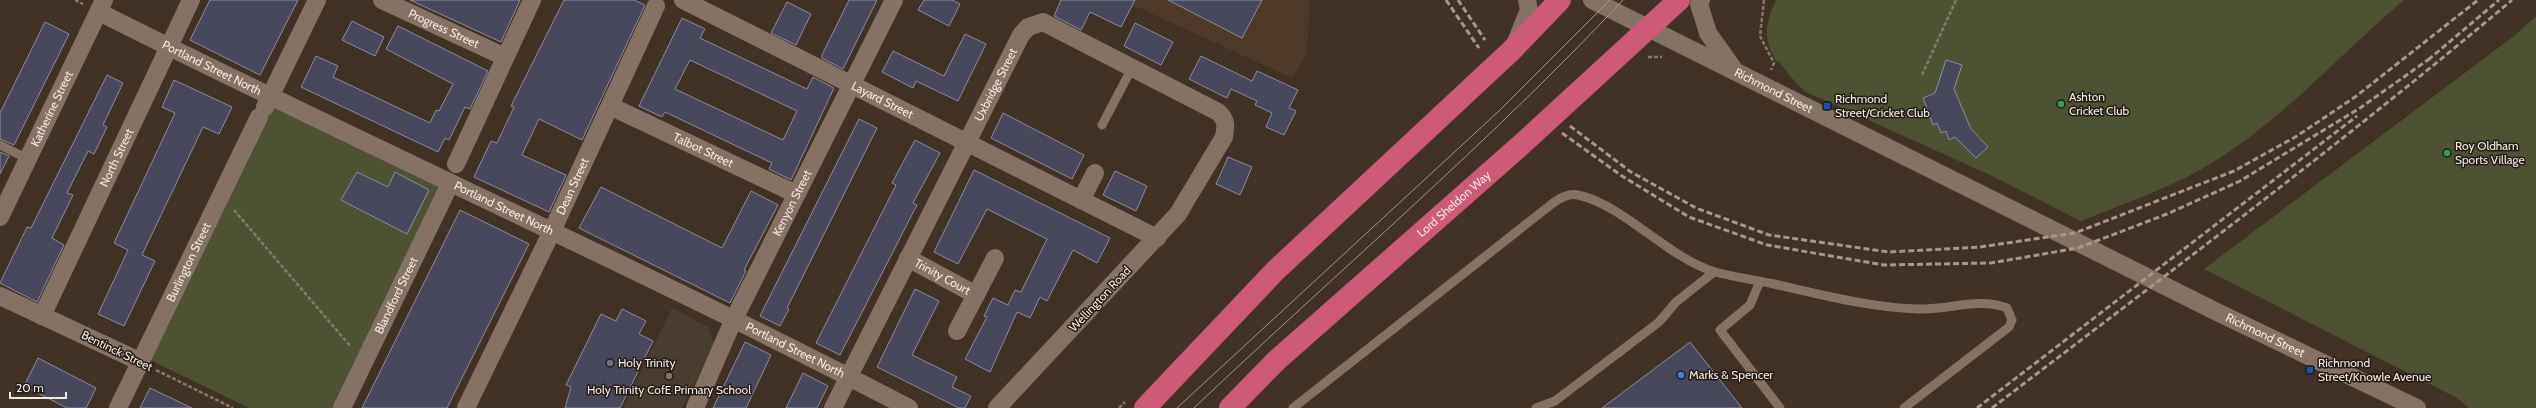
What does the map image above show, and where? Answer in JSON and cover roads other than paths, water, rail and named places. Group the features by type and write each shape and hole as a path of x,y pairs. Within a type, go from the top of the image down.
{"highway":[{"path":"1145,408 1275,271 1511,51 1560,0"},
{"name":"Lord Sheldon Way","path":"1230,408 1277,360 1522,144 1679,0"}],"street":[{"name":"North Street","path":"42,316 168,47 192,0"},
{"name":"Burlington Street","path":"118,408 317,0"},
{"name":"Progress Street","path":"382,0 505,57"},
{"path":"456,164 532,0"},
{"name":"Layard Street","path":"682,0 1156,238"},
{"name":"Kenyon Street","path":"695,408 733,321 850,84 894,0"},
{"path":"1511,51 1522,31 1529,10 1528,0"},
{"name":"Richmond Street","path":"1592,0 1736,74 1998,202 2408,406"},
{"path":"1701,0 1699,4 1708,33 1736,74"},
{"name":"Portland Street North","path":"102,6 264,107 450,184 552,231 848,376 908,408"},
{"name":"Katherine Street","path":"0,218 102,6"},
{"name":"Dean Street","path":"466,408 552,231 656,6"},
{"name":"Uxbridge Street","path":"833,408 1021,35 1034,24 1043,22 1224,117 1226,124 1224,136 1197,185"},
{"name":"Talbot Street","path":"610,106 796,194"},
{"path":"1081,200 1095,174"},
{"name":"Blandford Street","path":"342,408 450,184"},
{"name":"Wellington Road","path":"997,408 1178,214 1197,185"},
{"name":"Trinity Court","path":"908,258 976,295"},
{"name":"Trinity Court","path":"957,331 995,258"},
{"name":"Bentinck Street","path":"0,296 141,362"}],"lane":[{"path":"1102,126 1132,68"},
{"path":"0,145 28,159"},
{"path":"1293,408 1563,197 1577,195 1598,202 1679,255 1714,272 1831,298 1921,309 1969,304 1997,304 2007,308 2012,320 2009,327 1904,408"},
{"path":"1536,408 1555,401 1660,322 1676,302 1714,272"},
{"path":"1760,281 1750,305 1720,330 1780,408"}],"tram line":[{"path":"1177,408 1500,110 1610,0"},
{"path":"1194,408 1466,157 1572,53 1623,0"}],"railway":[{"path":"1446,0 1479,48"},
{"path":"1458,0 1485,40"},
{"path":"1570,126 1631,172 1696,208 1769,235 1889,252 1980,247 2075,233 2234,171 2297,136 2355,97 2478,0"},
{"path":"2428,60 2499,0"},
{"path":"1992,408 2320,156 2449,53 2512,0"},
{"path":"1562,133 1622,176 1689,217 1767,245 1884,265 1991,263 2078,248 2167,214 2240,181 2360,108 2432,57"},
{"path":"1977,408 2357,116"}],"place":[{"name":"Ashton Cricket Club","path":"2061,104"},
{"name":"Richmond Street/Cricket Club","path":"1827,106"},
{"name":"Roy Oldham Sports Village","path":"2447,153"},
{"name":"Holy Trinity","path":"610,363"},
{"name":"Richmond Street/Knowle Avenue","path":"2310,370"},
{"name":"Marks & Spencer","path":"1681,375"},
{"name":"Holy Trinity CofE Primary School","path":"669,376"}]}
